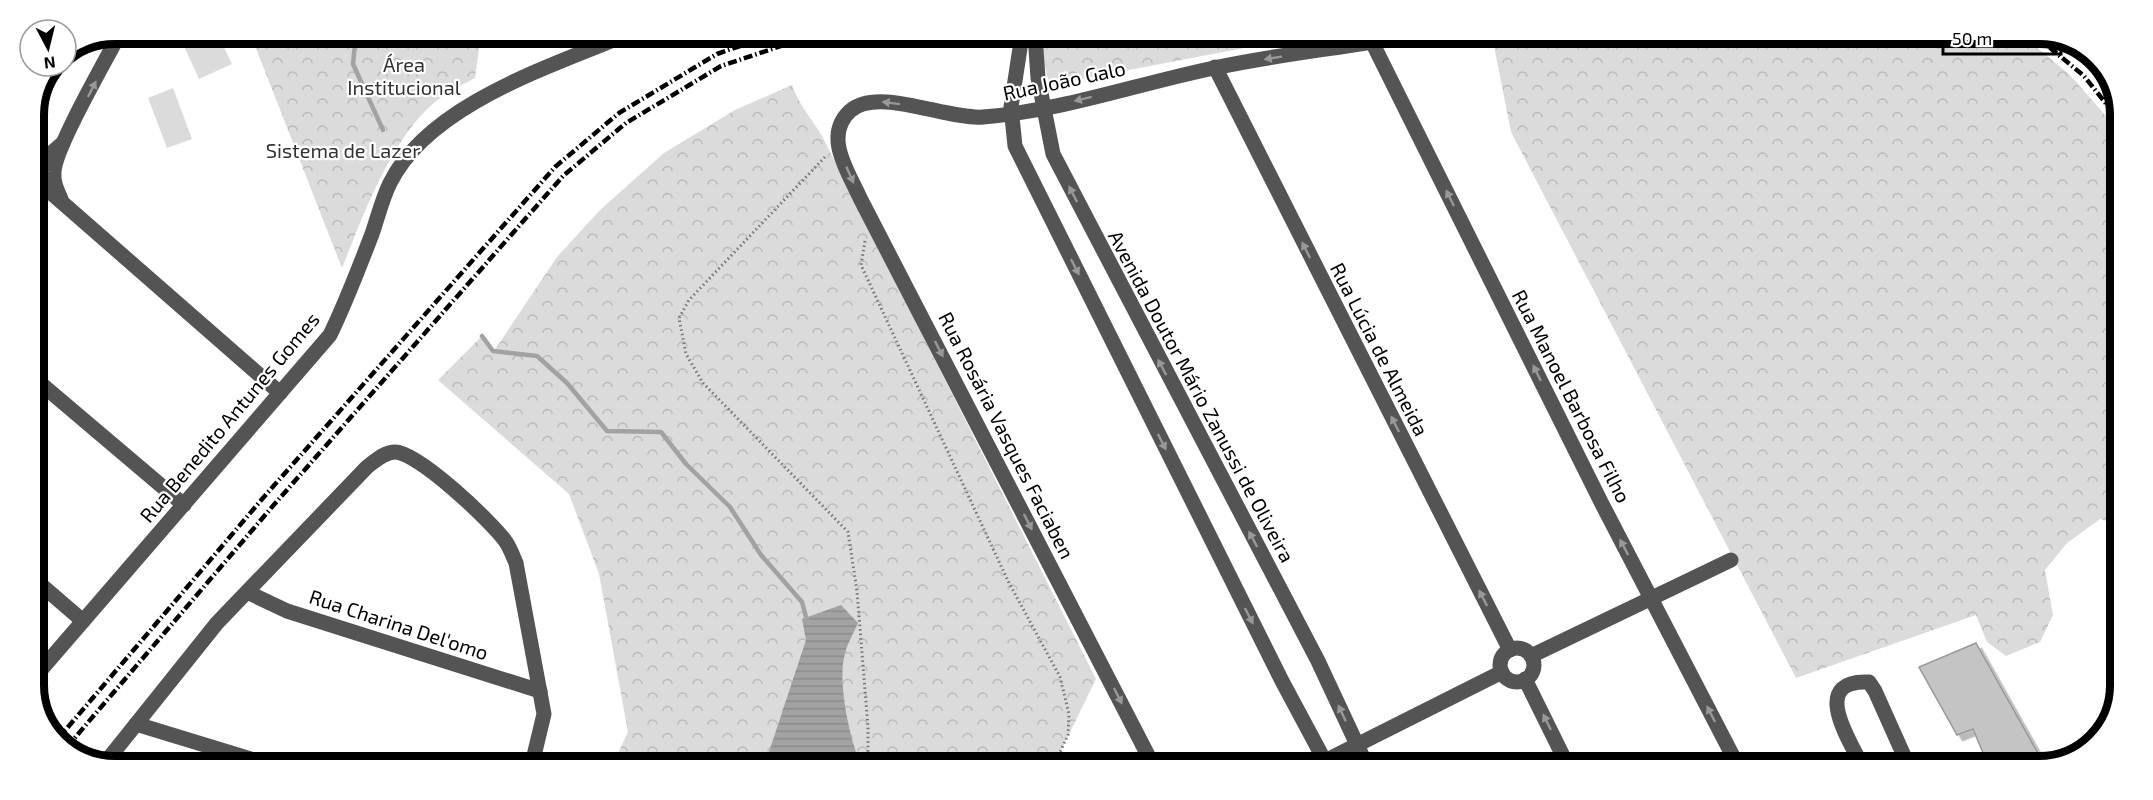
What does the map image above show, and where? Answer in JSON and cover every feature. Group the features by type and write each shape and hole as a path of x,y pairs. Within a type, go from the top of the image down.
{"street":[{"path":"62,202 54,185 54,170 65,141 115,43"},
{"name":"Rua Benedito Antunes Gomes","path":"44,666 330,334 350,293 390,182 412,151 460,109 535,73 607,43"},
{"path":"1021,43 1011,114 1015,146 1319,756"},
{"name":"Avenida Doutor Mário Zanussi de Oliveira","path":"1036,43 1043,108 1053,154 1318,661 1362,756"},
{"name":"Rua João Galo","path":"837,144 837,131 842,121 850,111 862,103 879,101 951,116 980,118 1043,108 1215,67 1366,43"},
{"name":"Rua Manoel Barbosa Filho","path":"1373,43 1733,756"},
{"name":"Rua Lúcia de Almeida","path":"1215,67 1510,650"},
{"path":"43,158 65,141"},
{"name":"Rua Rosária Vasques Faciaben","path":"837,144 869,215 1149,756"},
{"path":"43,186 280,393"},
{"path":"43,386 184,505"},
{"path":"111,756 217,623 367,467 382,456 396,452 421,462 435,473 505,541 516,563 544,714 534,756"},
{"path":"1531,656 1731,560"},
{"path":"44,587 83,621"},
{"name":"Rua Charina Del'omo","path":"247,592 287,611 540,691"},
{"path":"1523,649 1531,656 1533,667 1525,679 1512,681 1502,672 1501,659 1510,650 1523,649"},
{"path":"1337,756 1502,672"},
{"path":"1525,679 1563,756"},
{"path":"1858,756 1836,710 1836,699 1843,687 1855,682 1869,682 1904,756"},
{"path":"136,724 241,756"}],"path":[{"path":"837,144 689,300 679,318 686,354 703,383 848,532 857,591 868,727 868,756"},
{"path":"869,215 861,265 1008,581 1060,677 1069,714 1068,735 1058,756"}],"green space":[{"path":"183,43 222,43 232,64 199,79"},
{"name":"Sistema de Lazer","path":"254,43 480,43 475,78 435,102 419,117 392,157 359,225 342,268"},
{"path":"1042,43 1270,43 1050,85 1042,57"},
{"path":"1493,43 2031,43 2070,75 2109,119 2110,522 2100,519 2067,543 2045,570 2053,615 2040,642 2006,656 1987,642 1976,615 1796,678 1511,132"},
{"path":"792,85 802,106 822,136 1096,679 1058,756 617,756 628,732 599,574 569,494 438,380 482,336 494,351 557,257 600,210 664,153 735,110"},
{"path":"173,88 192,139 167,148 148,98"}],"shaded area":[{"path":"841,605 858,623 845,654 843,669 844,697 849,727 858,756 768,756 806,640 802,619"}],"building":[{"path":"1976,643 2039,755 1984,756 1973,729 1957,735 1919,667"}],"waterway":[{"path":"355,43 353,64 383,130"},
{"path":"482,336 493,351 537,356 567,383 607,431 661,432 686,464 730,507 761,555 802,602 807,621"}],"railway":[{"path":"62,734 263,498 555,167 619,113 717,54 749,43"},
{"path":"71,742 272,507 563,176 626,123 721,66 790,43"},
{"path":"2045,44 2084,76 2109,107"},
{"path":"2079,56 2090,66"}],"park label":[{"name":"Área Institucional","path":"404,76"}]}
